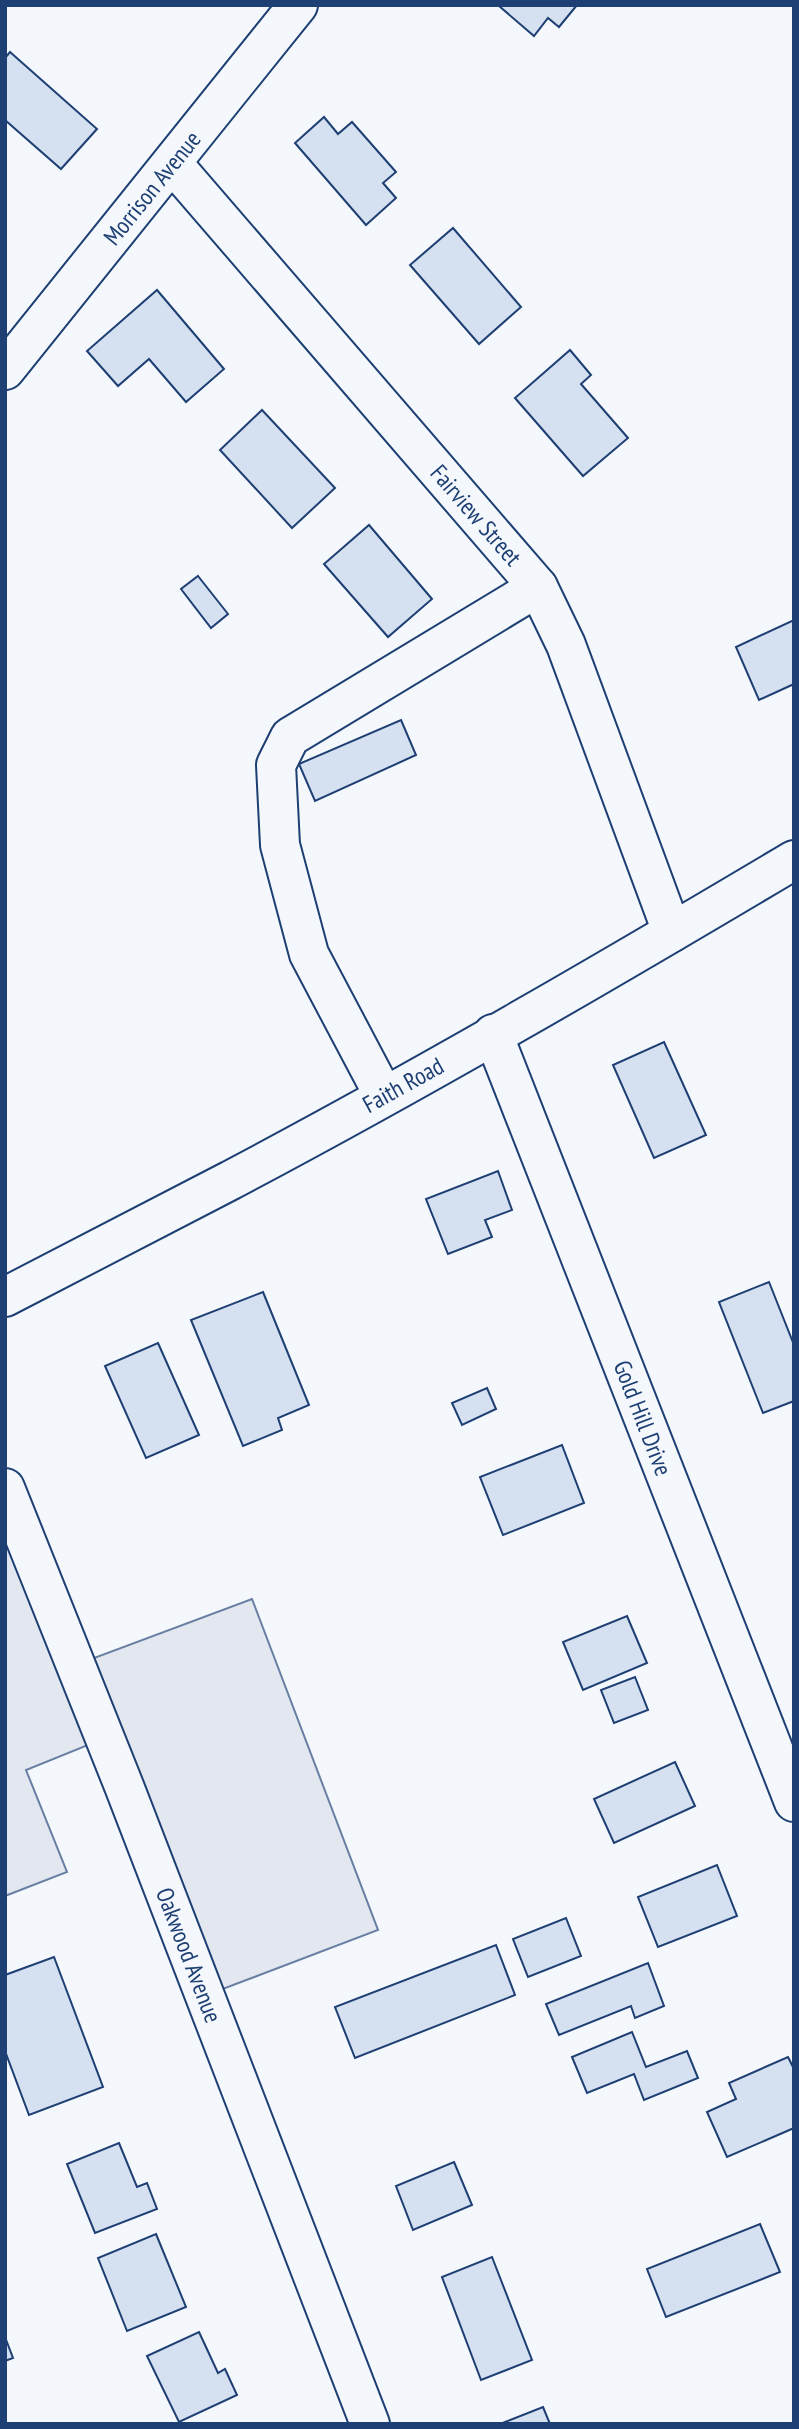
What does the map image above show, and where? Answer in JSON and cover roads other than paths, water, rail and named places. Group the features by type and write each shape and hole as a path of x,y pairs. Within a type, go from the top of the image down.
{"street":[{"name":"Morrison Avenue","path":"5,370 298,5"},
{"name":"Fairview Street","path":"172,163 538,587 566,645 672,932"},
{"path":"384,1096 309,954 280,845 276,765 290,737 538,587"},
{"name":"Faith Road","path":"5,1297 233,1179 384,1096 794,860"},
{"name":"Gold Hill Drive","path":"493,1034 794,1802"},
{"name":"Oakwood Avenue","path":"5,1489 129,1798 370,2424"}]}
